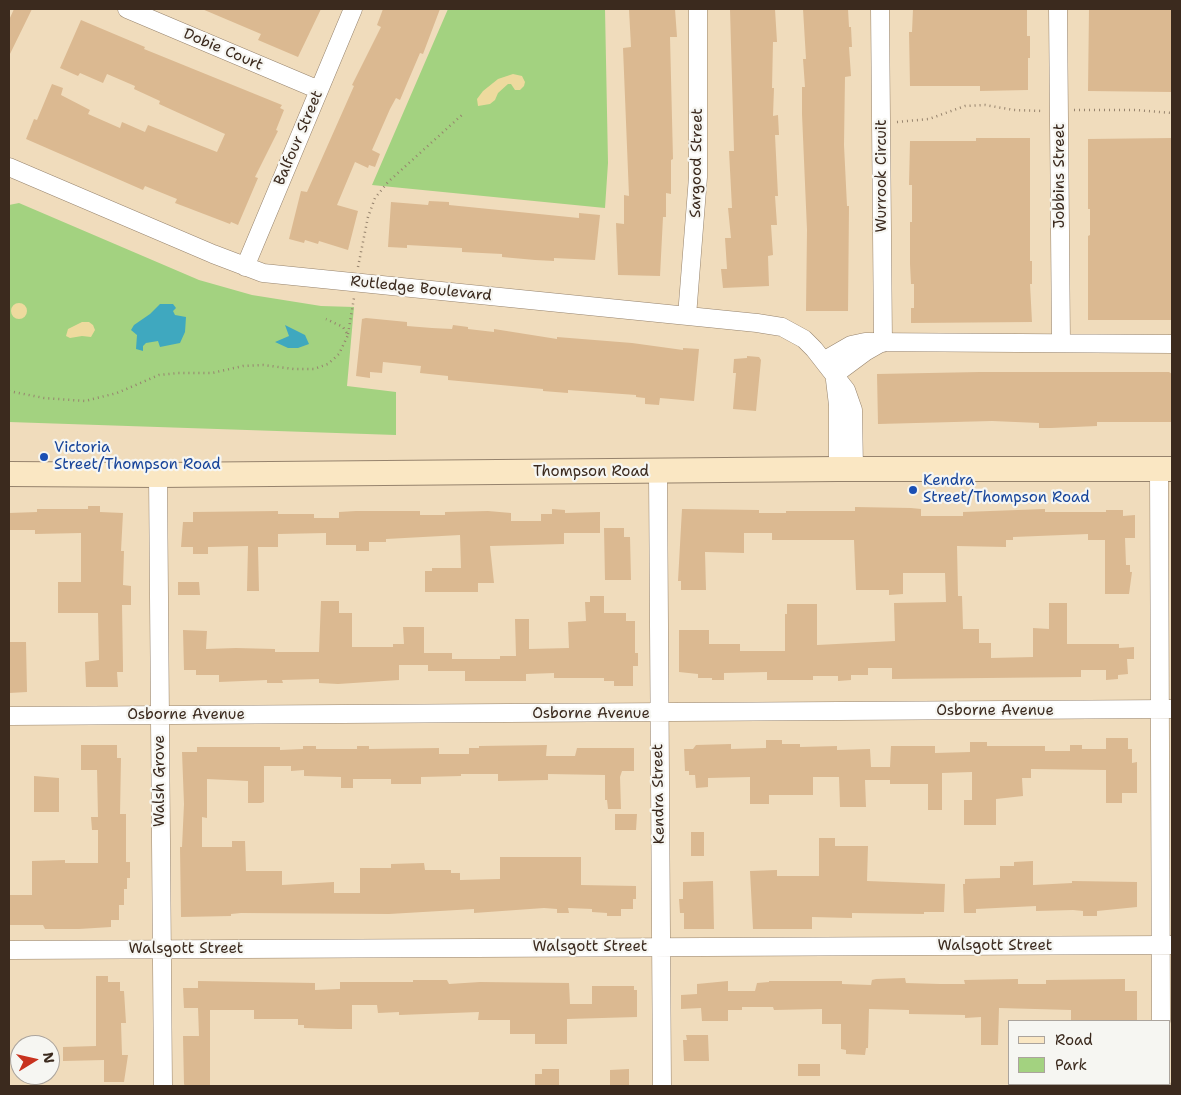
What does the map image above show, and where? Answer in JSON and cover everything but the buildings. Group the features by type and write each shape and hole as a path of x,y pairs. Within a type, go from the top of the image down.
{"main road":[{"name":"Thompson Road","path":"9,474 158,475 846,469 1166,470"}],"street":[{"name":"Dobie Court","path":"127,9 319,90"},
{"name":"Balfour Street","path":"245,267 353,9"},
{"name":"Sargood Street","path":"687,316 698,177 698,9"},
{"name":"Wurrook Circuit","path":"880,9 883,343"},
{"name":"Jobbins Street","path":"1058,9 1061,343"},
{"name":"Rutledge Boulevard","path":"9,167 263,273 687,316 782,328 804,339 825,360 834,375 846,469"},
{"path":"834,375 861,354 883,343"},
{"path":"825,360 855,344 1172,344"},
{"path":"1161,1020 1167,945 1166,470"},
{"name":"Kendra Street","path":"658,472 658,713 662,1086"},
{"name":"Walsh Grove","path":"158,475 163,1086"},
{"name":"Osborne Avenue","path":"9,716 1166,709"},
{"name":"Walsgott Street","path":"9,950 1167,945"}],"path":[{"path":"891,122 929,119 966,106 984,105 1014,110 1050,110"},
{"path":"1068,110 1136,110 1172,113"},
{"path":"357,275 368,217 376,198 388,182 464,114"},
{"path":"9,391 44,398 85,401 100,398 140,382 169,374 212,373 263,365 294,370 314,369 328,364 339,354 348,335 355,292"},
{"path":"326,319 343,327 348,335"}],"green space":[{"path":"448,9 605,9 608,163 605,208 372,185"},
{"path":"19,203 199,280 252,295 321,306 354,307 347,386 396,392 396,435 9,422 9,205"}],"sand":[{"path":"513,74 522,76 525,82 520,90 515,90 511,84 508,84 490,104 478,106 477,99 483,91 498,79"},
{"path":"19,303 25,305 27,311 25,317 19,319 13,317 11,311 13,305"},
{"path":"82,322 89,322 93,325 95,330 91,337 70,338 66,336 68,329"}],"water":[{"path":"160,304 173,304 176,308 173,311 175,315 186,317 185,332 180,343 160,347 158,341 146,343 143,346 143,351 136,349 137,335 131,330 134,325"},
{"path":"285,325 305,335 309,344 298,348 288,348 275,342 289,336"}],"place":[{"name":"Victoria Street/Thompson Road","path":"44,457"},
{"name":"Kendra Street/Thompson Road","path":"913,490"}]}
